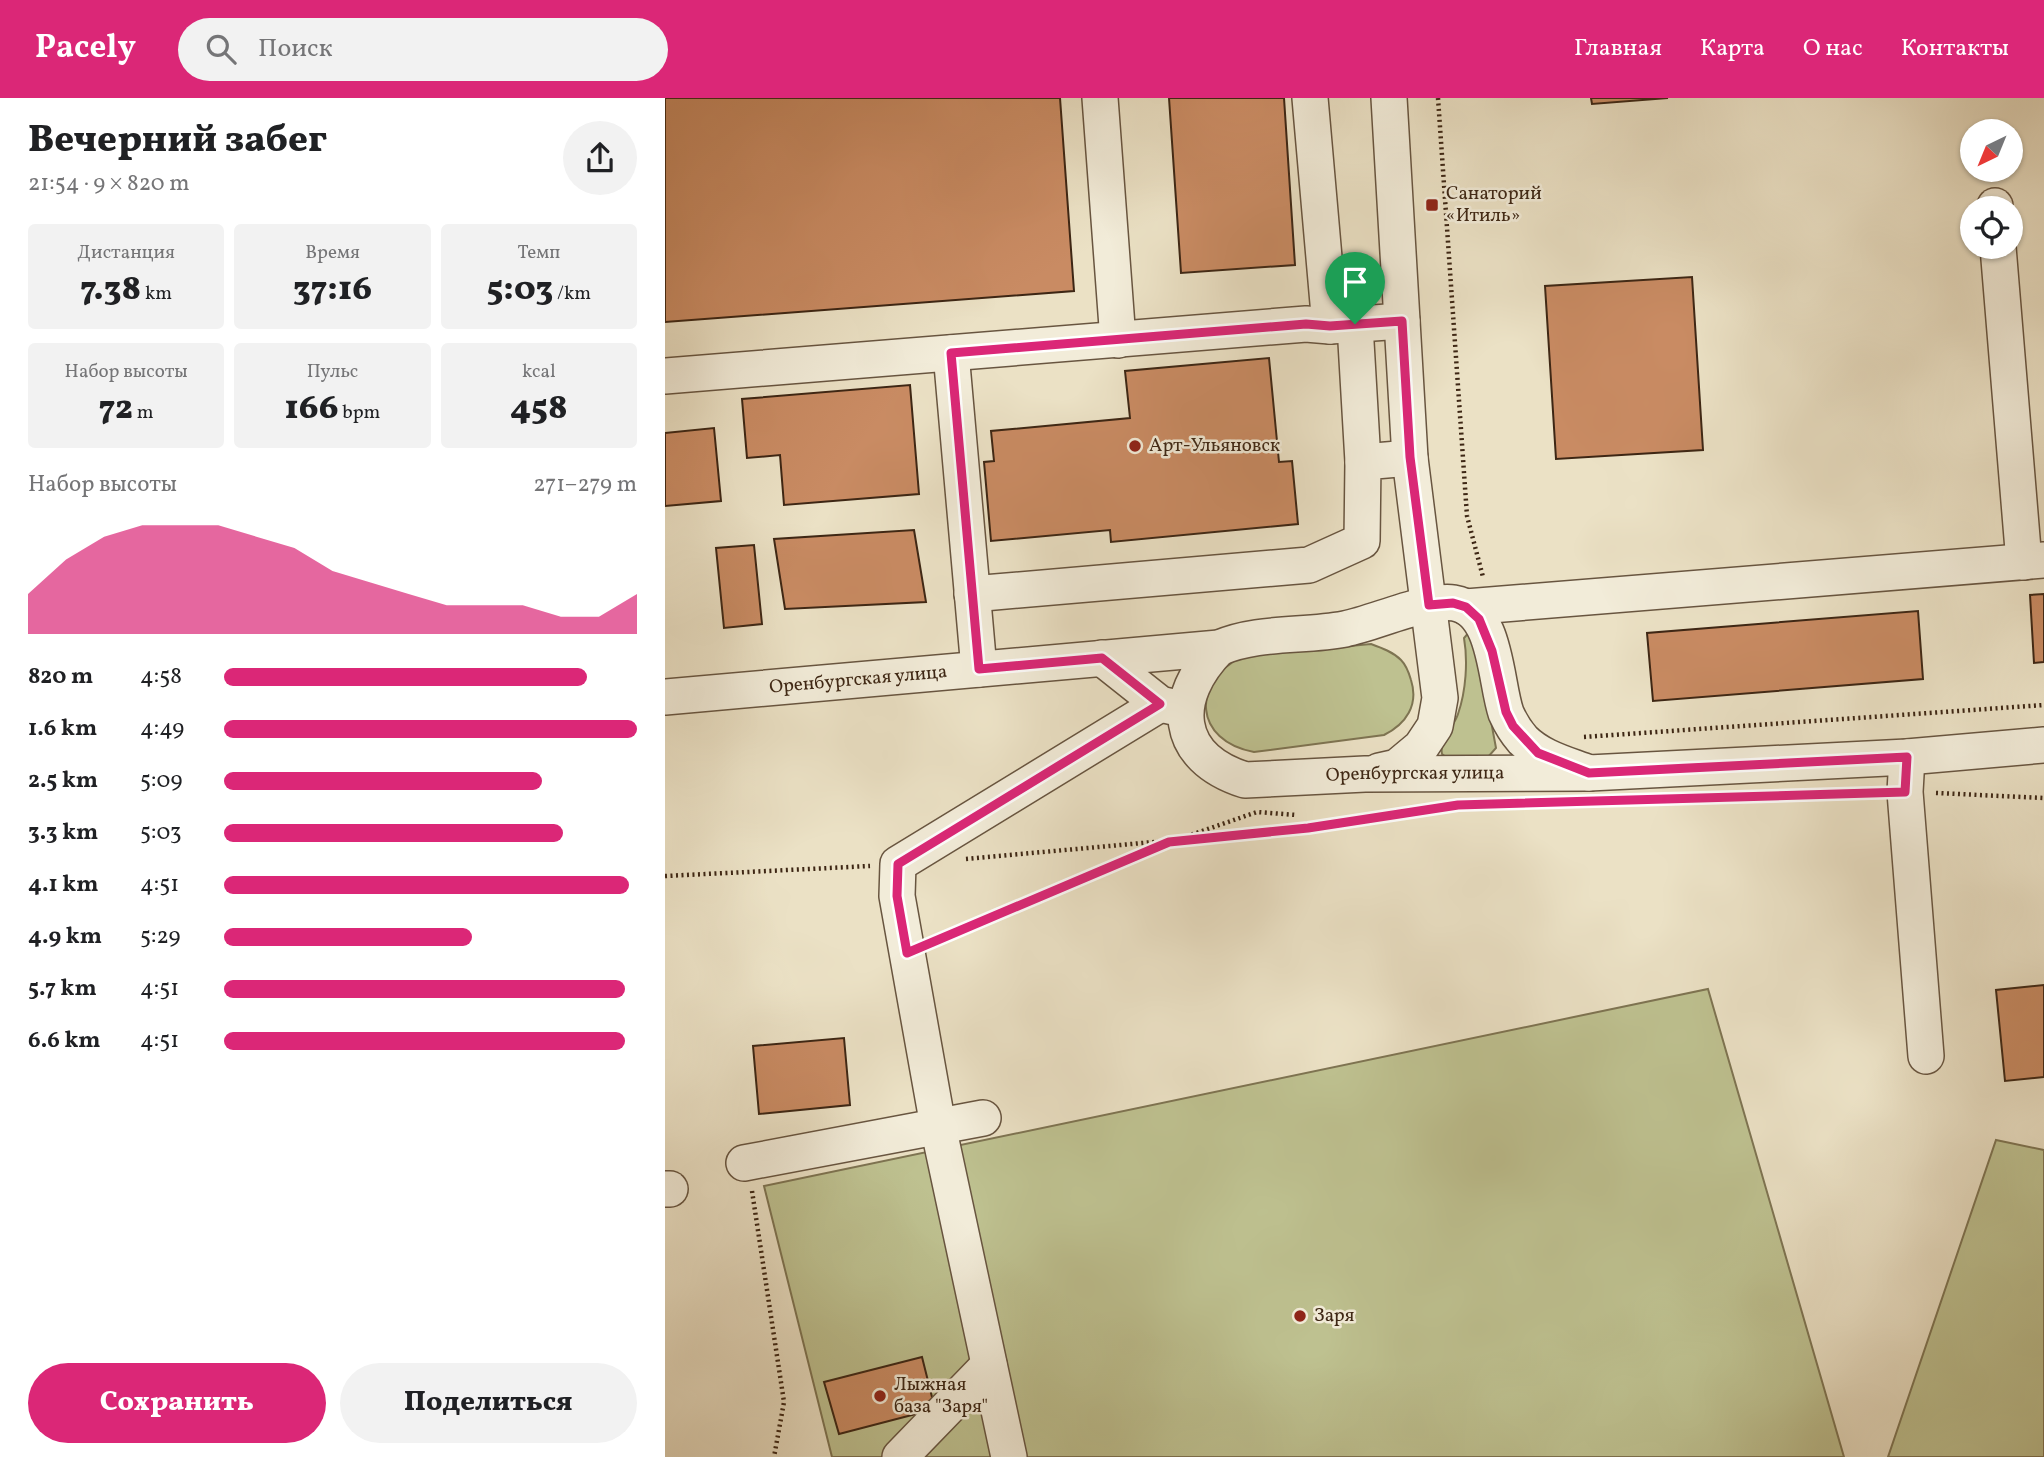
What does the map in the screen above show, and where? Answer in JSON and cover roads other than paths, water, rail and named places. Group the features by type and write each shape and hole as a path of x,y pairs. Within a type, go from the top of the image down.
{"street":[{"path":"1101,98 1118,340"},
{"path":"972,594 1309,565 1361,541 1363,462 1310,98"},
{"path":"1365,774 1397,767 1421,747 1434,726 1440,698 1410,457 1389,98"},
{"path":"1479,606 2034,561 1999,259"},
{"path":"665,376 1306,324 1342,325 1402,321"},
{"path":"951,353 979,669"},
{"path":"1363,462 1410,457"},
{"name":"Оренбургская улица","path":"665,697 1219,648 1247,639 1342,630 1429,605 1453,603 1479,606 1479,619 1492,651 1506,712 1518,733 1538,753 1589,773"},
{"name":"Оренбургская улица","path":"1219,648 1195,677 1188,694 1173,707 1198,750 1207,760 1232,776 1245,780 1365,774 1589,773 1907,757 2044,745"},
{"path":"1009,1457 937,1126 897,896 898,864 1173,707 1102,658"},
{"path":"1907,757 1905,792 1926,1056"},
{"path":"748,1172 937,1126 983,1118"},
{"path":"901,1457 989,1365"}],"place":[{"name":"Санаторий «Итиль»","path":"1432,205"},
{"name":"Арт-Ульяновск","path":"1135,446"},
{"name":"Заря","path":"1300,1316"},
{"name":"Лыжная база \"Заря\"","path":"880,1396"}]}
